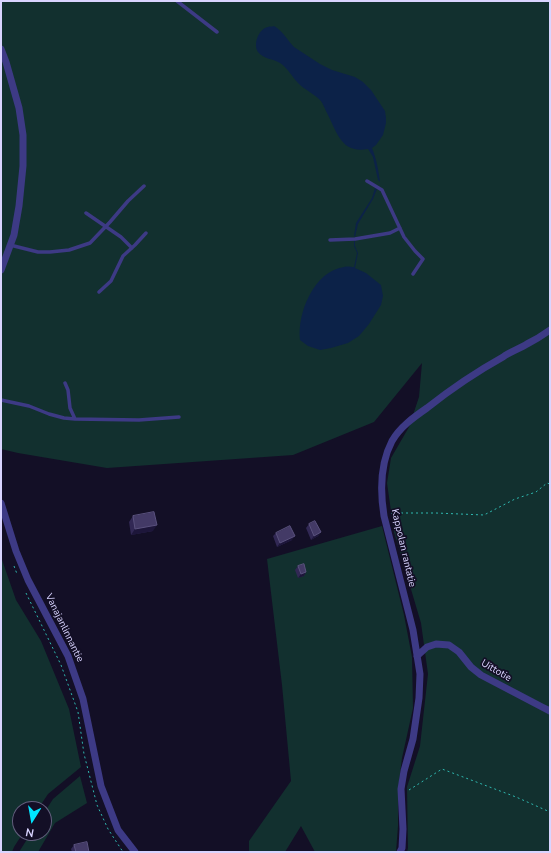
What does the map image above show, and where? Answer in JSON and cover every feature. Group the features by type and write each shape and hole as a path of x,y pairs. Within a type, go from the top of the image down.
{"street":[{"path":"1,49 19,108 23,135 23,166 19,206 14,235 1,270"},
{"name":"Kappolan rantatie","path":"400,852 402,848 403,828 401,789 404,771 413,739 420,674 413,630 384,513 382,477 385,458 392,440 406,423 474,374 550,330"},
{"name":"Vanajanlinnantie","path":"1,503 16,551 28,580 68,656 83,699 101,786 118,830 135,852"},
{"name":"Uittotie","path":"417,656 427,647 436,644 449,645 459,652 471,667 481,675 550,711"}],"lane":[{"path":"177,1 217,32"},
{"path":"367,181 382,190 404,237 423,259 413,274"},
{"path":"10,245 38,252 50,252 69,250 90,243 128,201 144,186"},
{"path":"86,213 121,237 132,248"},
{"path":"330,240 355,239 390,233 400,228"},
{"path":"99,292 111,282 123,256 146,232"},
{"path":"66,383 70,408 75,419"},
{"path":"1,400 30,406 49,414 64,418 139,420 179,418"}],"path":[{"path":"384,513 484,515 515,499 536,492 547,483 550,484"},
{"path":"13,564 19,577"},
{"path":"25,590 61,665 78,712 84,754 96,806 108,829 123,852"},
{"path":"402,795 442,769 516,797 550,812"}],"green space":[{"path":"1,1 550,1 550,852 407,852 407,787 420,746 428,674 421,623 394,532 387,483 391,458 409,427 419,397 422,363 374,422 293,455 107,468 1,449"},
{"path":"382,526 404,615 412,657 413,708 402,758 398,790 396,852 315,852 301,826 285,852 249,852 249,841 291,781 282,685 267,559"},
{"path":"1,557 16,600 41,641 69,709 81,767 48,794 43,801 12,801 12,841 18,841 12,852 1,852"},
{"path":"80,776 87,803 55,823 52,828 52,801"},
{"path":"26,841 44,841 38,852 19,852"}],"water":[{"path":"274,26 294,47 332,70 355,77 371,90 385,111 386,118 383,135 372,148 380,182 378,180 373,157 368,149 359,150 346,145 337,134 320,100 315,95 303,88 283,65 263,56 258,52 256,42 259,34 264,28"},
{"path":"375,188 377,189 373,199 358,224 355,237 356,223 372,198"},
{"path":"354,241 358,253 355,268 366,273 381,285 383,296 381,305 369,324 359,336 348,343 320,350 308,346 300,340 301,318 305,306 316,285 324,276 333,270 345,267 354,267 357,253 354,246"}],"building":[{"path":"154,512 157,525 135,529 133,516"},
{"path":"315,521 321,532 314,536 309,524"},
{"path":"290,526 295,536 280,543 276,533"},
{"path":"304,564 306,572 301,574 298,566"},
{"path":"87,842 89,852 76,852 74,845"}]}
